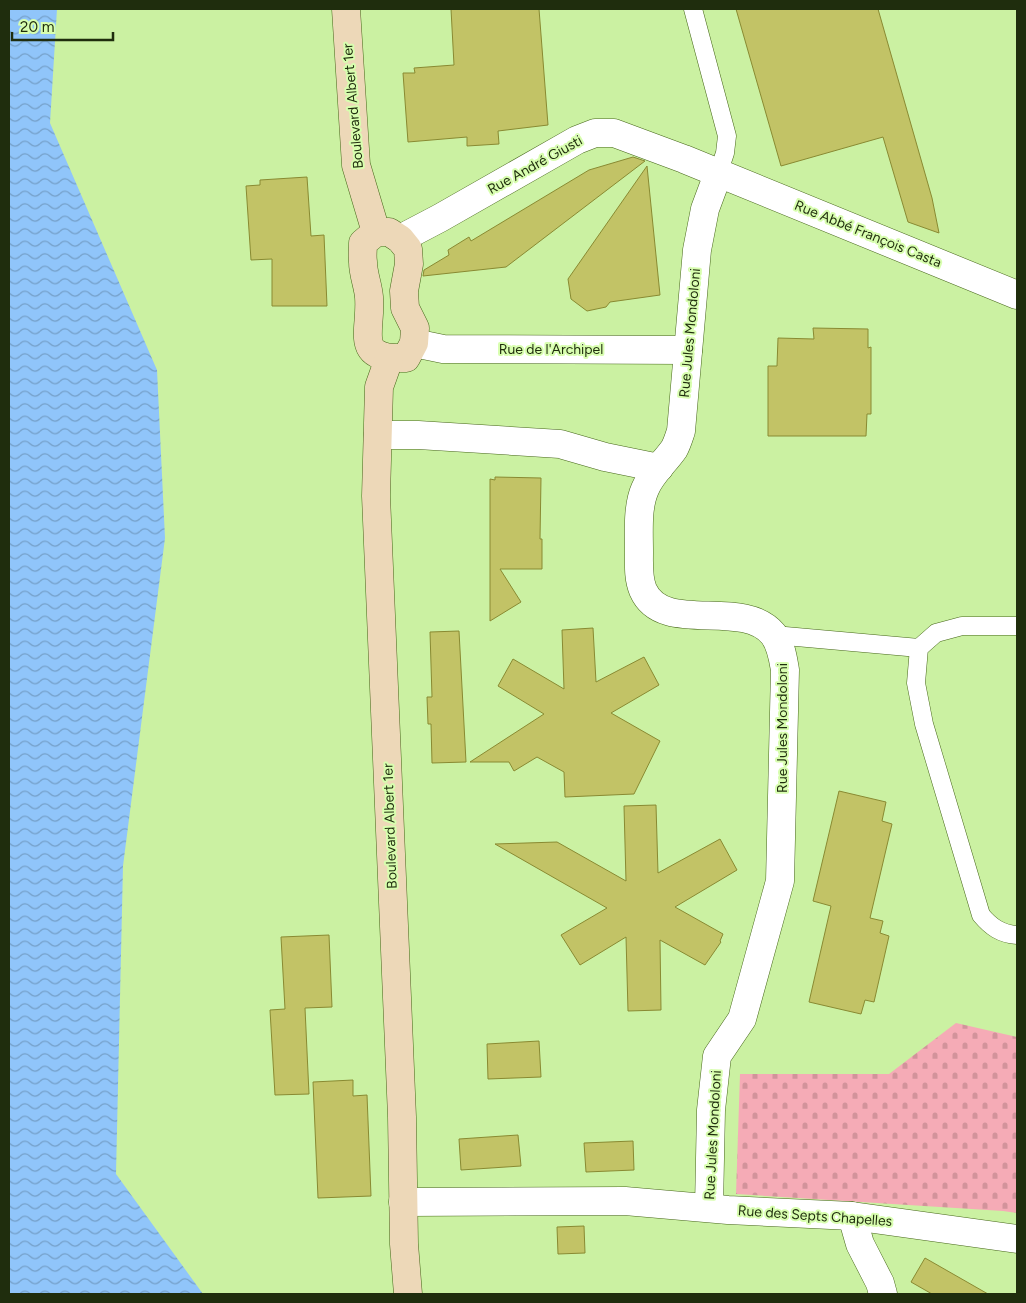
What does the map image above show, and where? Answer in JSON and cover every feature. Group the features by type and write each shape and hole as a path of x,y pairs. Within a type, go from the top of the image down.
{"main road":[{"name":"Boulevard Albert 1er","path":"346,9 356,164 388,235 408,249 409,264 404,291 405,308 414,328 414,343"},
{"path":"388,235 364,243 362,262 369,298 367,333 372,350 380,357 389,359 406,358 414,343"},
{"name":"Boulevard Albert 1er","path":"389,359 379,387 376,496 402,1117 404,1244 408,1294"}],"street":[{"name":"Rue André Giusti","path":"388,235 440,218 577,140 595,133 614,133 718,174"},
{"name":"Rue Abbé François Casta","path":"718,174 1017,295"},
{"name":"Rue Jules Mondoloni","path":"709,1207 711,1110 717,1056 742,1019 780,881 785,670 781,650 774,635 762,624 750,619 731,616 673,613 657,606 644,592 640,577 639,538 640,505 645,488 675,448 681,431 697,250 705,209 718,174"},
{"name":"Rue de l'Archipel","path":"414,343 444,349 688,350"},
{"path":"378,435 418,435 560,444 606,457 659,468"},
{"name":"Rue des Septs Chapelles","path":"403,1202 625,1201 728,1210 852,1216 1017,1239"},
{"path":"852,1216 860,1244 880,1283 883,1294"}],"lane":[{"path":"692,9 727,136 725,152 718,174"},
{"path":"1017,626 962,626 936,633 920,648 916,683 924,724 981,916 991,927 1009,935 1017,936"},
{"path":"774,635 920,648"}],"green space":[{"path":"956,1023 1017,1037 1017,1213 736,1194 740,1074 889,1074"}],"water":[{"path":"9,9 57,9 50,123 157,370 165,538 123,866 116,1174 203,1294 9,1294"}],"building":[{"path":"451,9 539,9 548,125 498,131 499,144 467,146 467,137 408,142 403,73 415,73 414,68 454,65"},
{"path":"736,9 878,9 932,198 939,233 908,222 883,137 781,166"},
{"path":"633,157 645,161 506,267 423,276 424,270 449,255 448,250 469,237 471,241 589,170"},
{"path":"647,166 660,295 610,302 606,307 587,311 571,299 568,279"},
{"path":"307,177 311,236 324,235 327,306 272,306 272,259 251,260 246,186 260,185 260,180"},
{"path":"813,328 868,329 868,348 871,347 871,414 867,414 866,436 768,436 768,366 777,366 778,338 814,339"},
{"path":"495,477 541,478 540,539 542,539 542,569 500,569 521,602 490,621 490,479 495,480"},
{"path":"593,628 596,682 644,657 659,685 611,713 660,741 634,794 565,797 564,772 537,757 514,771 509,762 470,762 544,714 498,686 513,659 564,689 562,630"},
{"path":"459,631 466,762 432,763 431,724 428,724 427,697 432,697 430,632"},
{"path":"839,791 886,802 882,821 892,824 870,918 883,921 880,933 889,936 874,1002 865,1000 861,1014 809,1002 831,906 813,901"},
{"path":"656,805 658,873 720,839 737,870 675,907 723,934 721,942 705,965 660,940 661,1010 628,1011 626,937 580,965 561,935 607,908 495,844 557,842 626,881 624,806"},
{"path":"329,935 332,1007 305,1008 309,1094 275,1095 270,1010 285,1009 281,937"},
{"path":"539,1041 541,1077 488,1079 487,1044"},
{"path":"353,1080 353,1096 367,1095 371,1196 318,1198 313,1082"},
{"path":"518,1135 521,1166 461,1170 459,1139"},
{"path":"633,1141 634,1170 586,1172 584,1143"},
{"path":"584,1226 585,1253 558,1254 557,1227"},
{"path":"925,1258 988,1294 932,1294 911,1282"}]}
